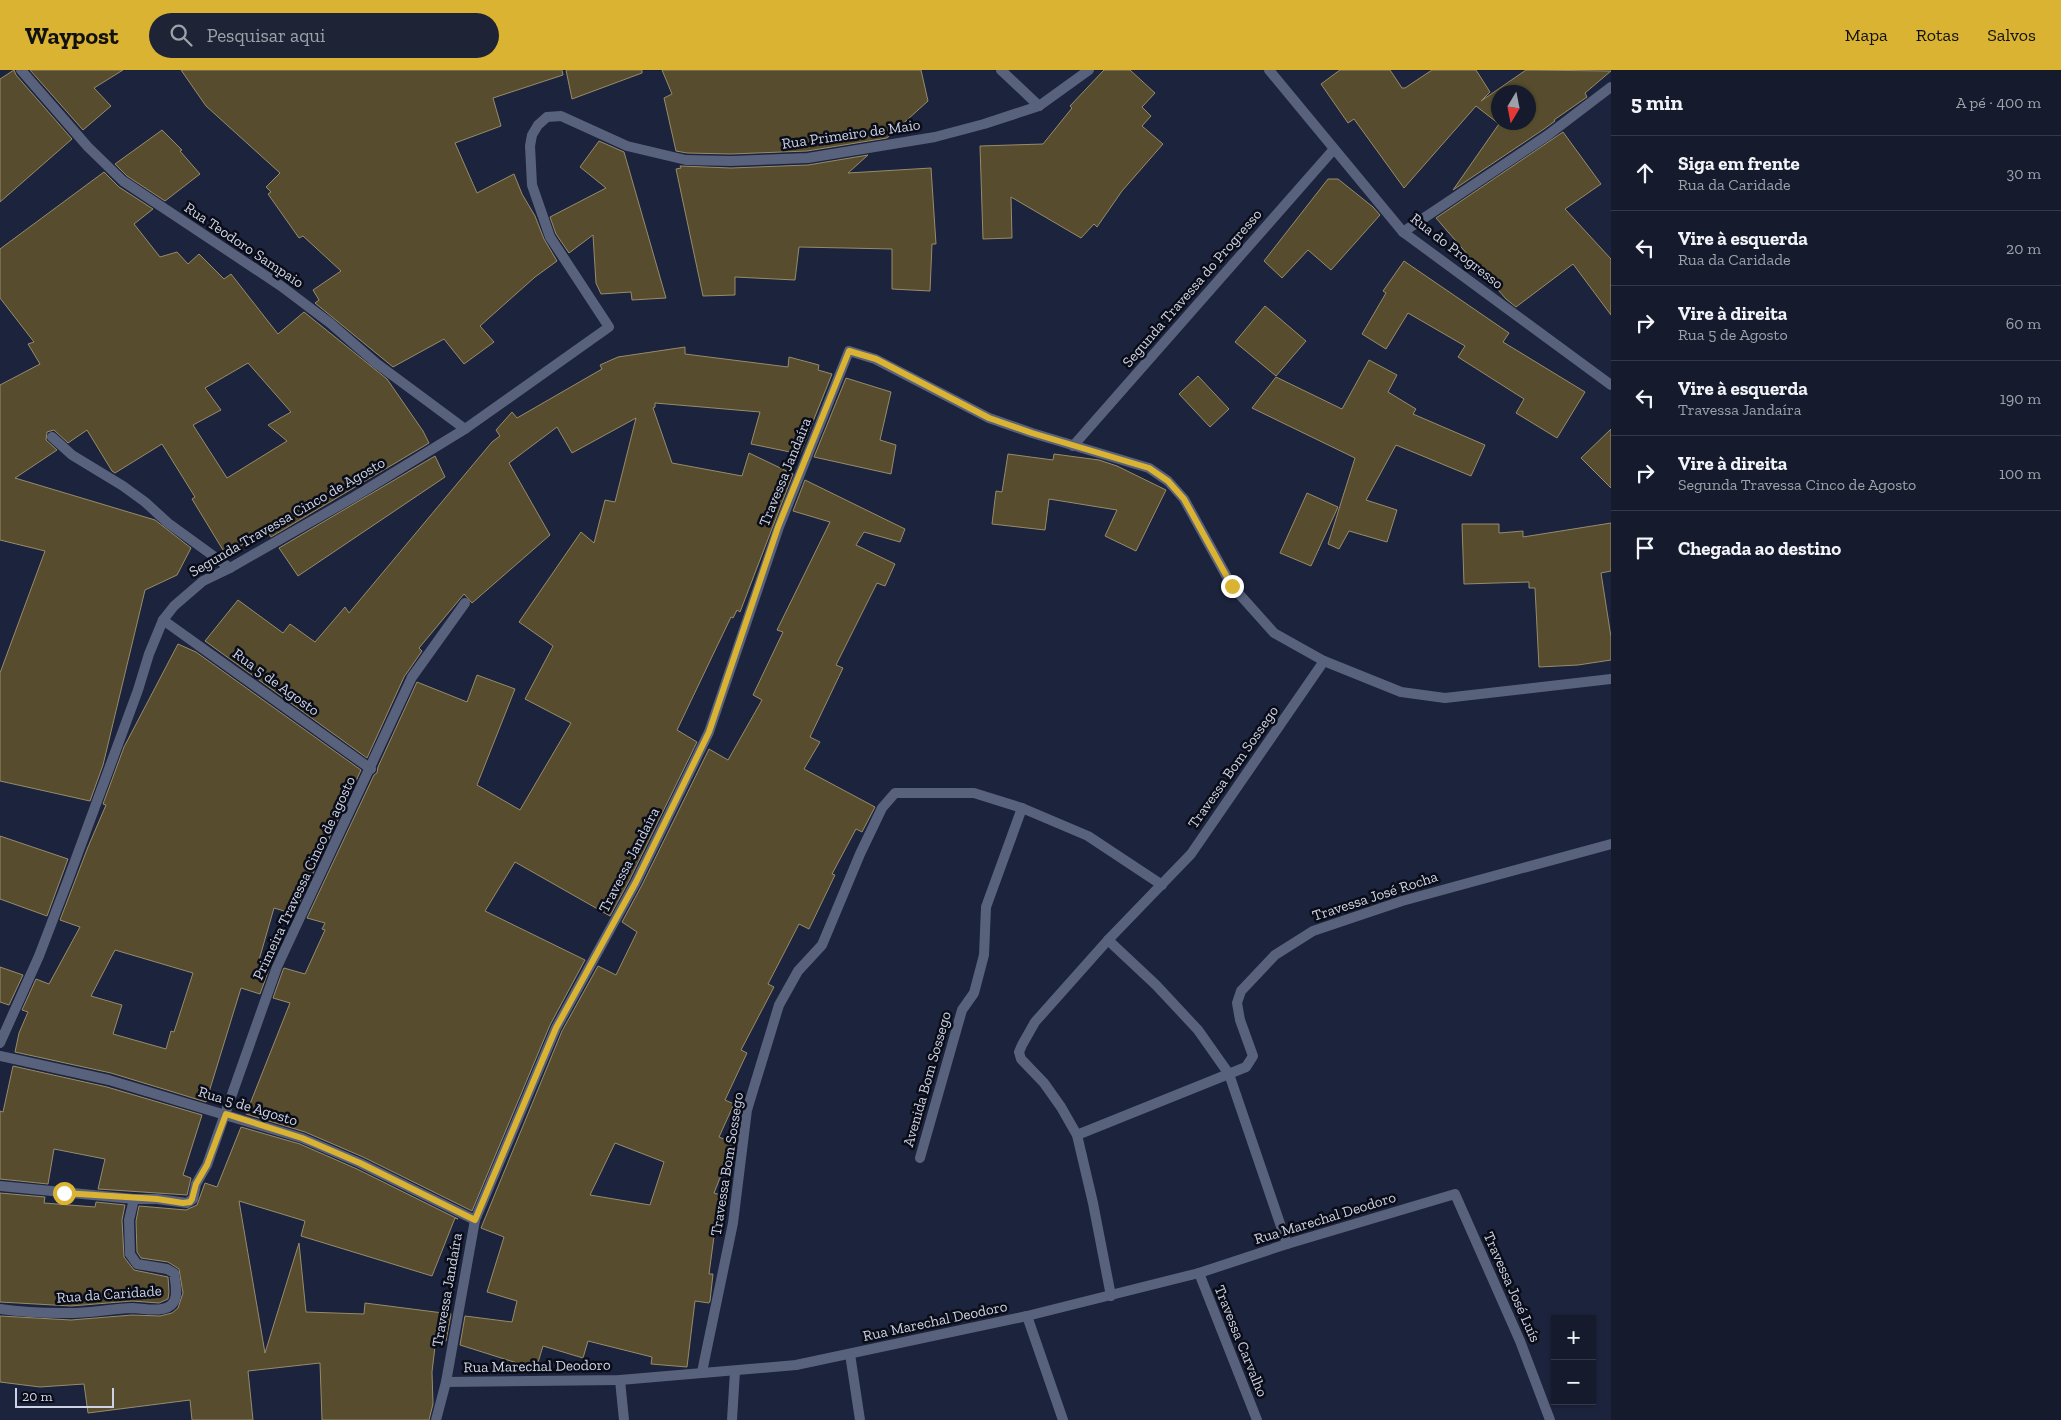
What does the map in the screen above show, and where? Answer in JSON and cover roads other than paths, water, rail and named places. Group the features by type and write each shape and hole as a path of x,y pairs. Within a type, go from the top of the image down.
{"street":[{"name":"Rua Teodoro Sampaio","path":"21,70 88,147 123,181 281,286 330,323 376,363 465,429"},
{"path":"1001,70 1039,106"},
{"name":"Rua Primeiro de Maio","path":"609,327 550,237 532,185 530,146 532,135 538,125 547,117 561,116 627,146 686,160 731,161 808,158 935,137 984,124 1039,106 1089,70"},
{"name":"Rua do Progresso","path":"1269,70 1403,232 1611,385"},
{"path":"1403,232 1548,135 1611,86"},
{"name":"Segunda Travessa do Progresso","path":"1073,446 1334,149"},
{"name":"Segunda Travessa Cinco de Agosto","path":"0,1043 49,931 138,690 149,654 163,620 174,606 203,581 230,568 354,497 465,429 609,327"},
{"name":"Travessa Jandaíra","path":"446,1382 475,1220 556,1028 636,882 709,732 778,527 849,351 876,359 989,418 1073,446"},
{"path":"52,436 72,455 123,486 145,502 168,523 230,568"},
{"path":"1073,446 1149,468 1168,481 1184,499 1232,586 1274,633 1324,662 1401,692 1445,698 1611,679"},
{"name":"Primeira Travessa Cinco de agosto","path":"226,1114 277,967 371,769 412,677 464,603"},
{"name":"Rua 5 de Agosto","path":"163,620 371,769"},
{"name":"Travessa Bom Sossego","path":"1077,1135 1062,1107 1044,1083 1021,1059 1019,1052 1022,1045 1035,1022 1108,940 1191,854 1324,662"},
{"name":"Travessa Bom Sossego","path":"702,1372 733,1223 747,1110 779,1005 798,971 822,945 860,854 882,808 895,793 974,792 1022,808"},
{"path":"1022,808 1088,836 1162,885"},
{"name":"Avenida Bom Sossego","path":"920,1158 962,1010 974,994 986,935 986,907 1022,808"},
{"name":"Travessa José Rocha","path":"1229,1074 1246,1067 1250,1063 1252,1056 1240,1020 1237,1003 1241,991 1275,955 1313,931 1402,900 1611,844"},
{"path":"1108,940 1156,985 1198,1030 1229,1074 1287,1244"},
{"name":"Rua 5 de Agosto","path":"0,1056 109,1080 302,1138 360,1163 475,1220"},
{"path":"1111,1296 1077,1135 1229,1074"},
{"path":"0,1186 134,1199 190,1202 196,1184 207,1165 226,1114"},
{"name":"Rua Marechal Deodoro","path":"436,1420 446,1382 620,1380 796,1365 1027,1316 1111,1296 1198,1273 1287,1244 1455,1194"},
{"name":"Travessa José Luís","path":"1455,1194 1520,1341 1550,1420"},
{"name":"Rua da Caridade","path":"0,1309 63,1314 134,1308 166,1308 172,1304 176,1294 174,1273 167,1269 137,1264 130,1254 129,1220 134,1199"},
{"name":"Travessa Carvalho","path":"1198,1273 1257,1420"},
{"path":"1027,1316 1062,1420"},
{"path":"850,1354 860,1420"},
{"path":"732,1420 736,1371"},
{"path":"620,1380 624,1420"}]}
